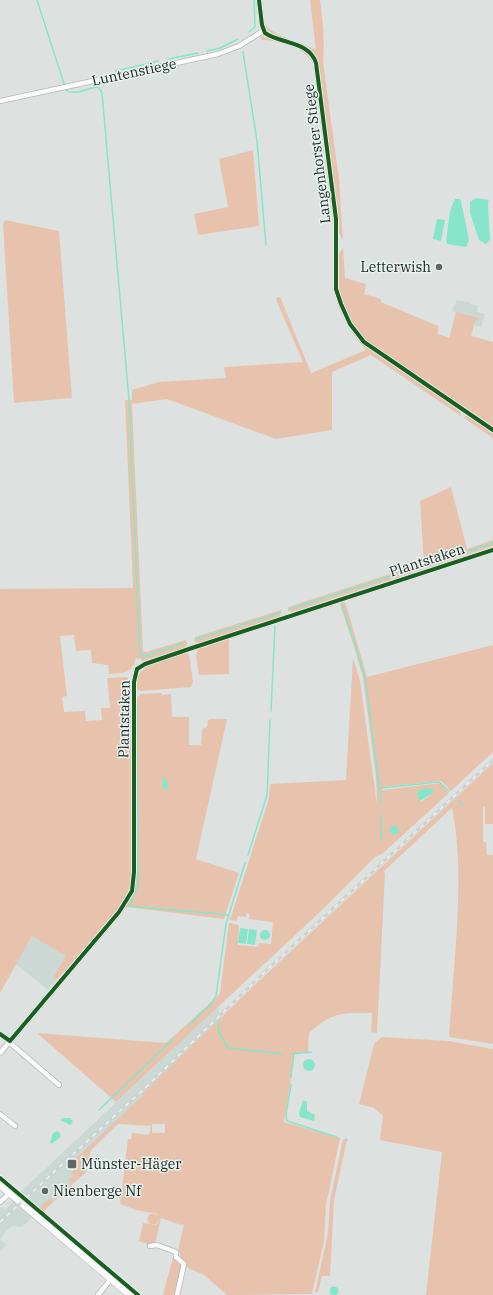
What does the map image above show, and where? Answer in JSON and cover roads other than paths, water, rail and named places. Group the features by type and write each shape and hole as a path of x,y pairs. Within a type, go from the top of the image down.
{"main road":[{"path":"0,1185 130,1295"}],"street":[{"path":"260,0 263,30"},
{"name":"Luntenstiege","path":"0,101 218,54 238,46 263,30"},
{"name":"Langenhorster Stiege","path":"263,30 272,37 305,49 313,56 316,63 336,219 336,289 350,324 364,342 493,430"},
{"name":"Plantstaken","path":"0,1053 119,912 132,891 134,872 134,682 137,669 145,664 192,648 493,550"},
{"path":"0,1034 59,1085"},
{"path":"1,1116 15,1126"},
{"path":"0,1202 10,1193"},
{"path":"150,1246 158,1245 176,1252 176,1256 184,1264 177,1295"},
{"path":"98,1295 111,1279"}],"waterway":[{"path":"37,0 66,90 69,92 76,92 96,87 99,88 102,93 129,400 140,653 142,656 146,656 183,643"},
{"path":"249,32 255,27 254,0"},
{"path":"207,51 220,48 238,39"},
{"path":"243,52 257,141 266,245"},
{"path":"169,59 198,53"},
{"path":"116,71 158,61"},
{"path":"290,609 493,543"},
{"path":"342,604 365,677 381,802"},
{"path":"196,639 280,613"},
{"path":"271,711 275,626"},
{"path":"137,705 137,765"},
{"path":"248,855 267,795 270,720"},
{"path":"137,772 138,886 129,906 229,915"},
{"path":"381,788 439,782 449,791"},
{"path":"459,801 463,805"},
{"path":"381,815 381,839"},
{"path":"188,1026 209,1006 216,996 226,924 245,863"},
{"path":"219,1021 218,1031 228,1048 283,1054"},
{"path":"99,1110 173,1039"},
{"path":"292,1054 311,1052"},
{"path":"291,1077 294,1054"},
{"path":"291,1085 286,1114 287,1121 337,1137"}],"railway":[{"path":"0,1222 146,1087 269,968 493,760"}],"place":[{"name":"Letterwish","path":"439,267"},
{"name":"Münster-Häger","path":"72,1164"},
{"name":"Nienberge Nf","path":"45,1191"}]}
